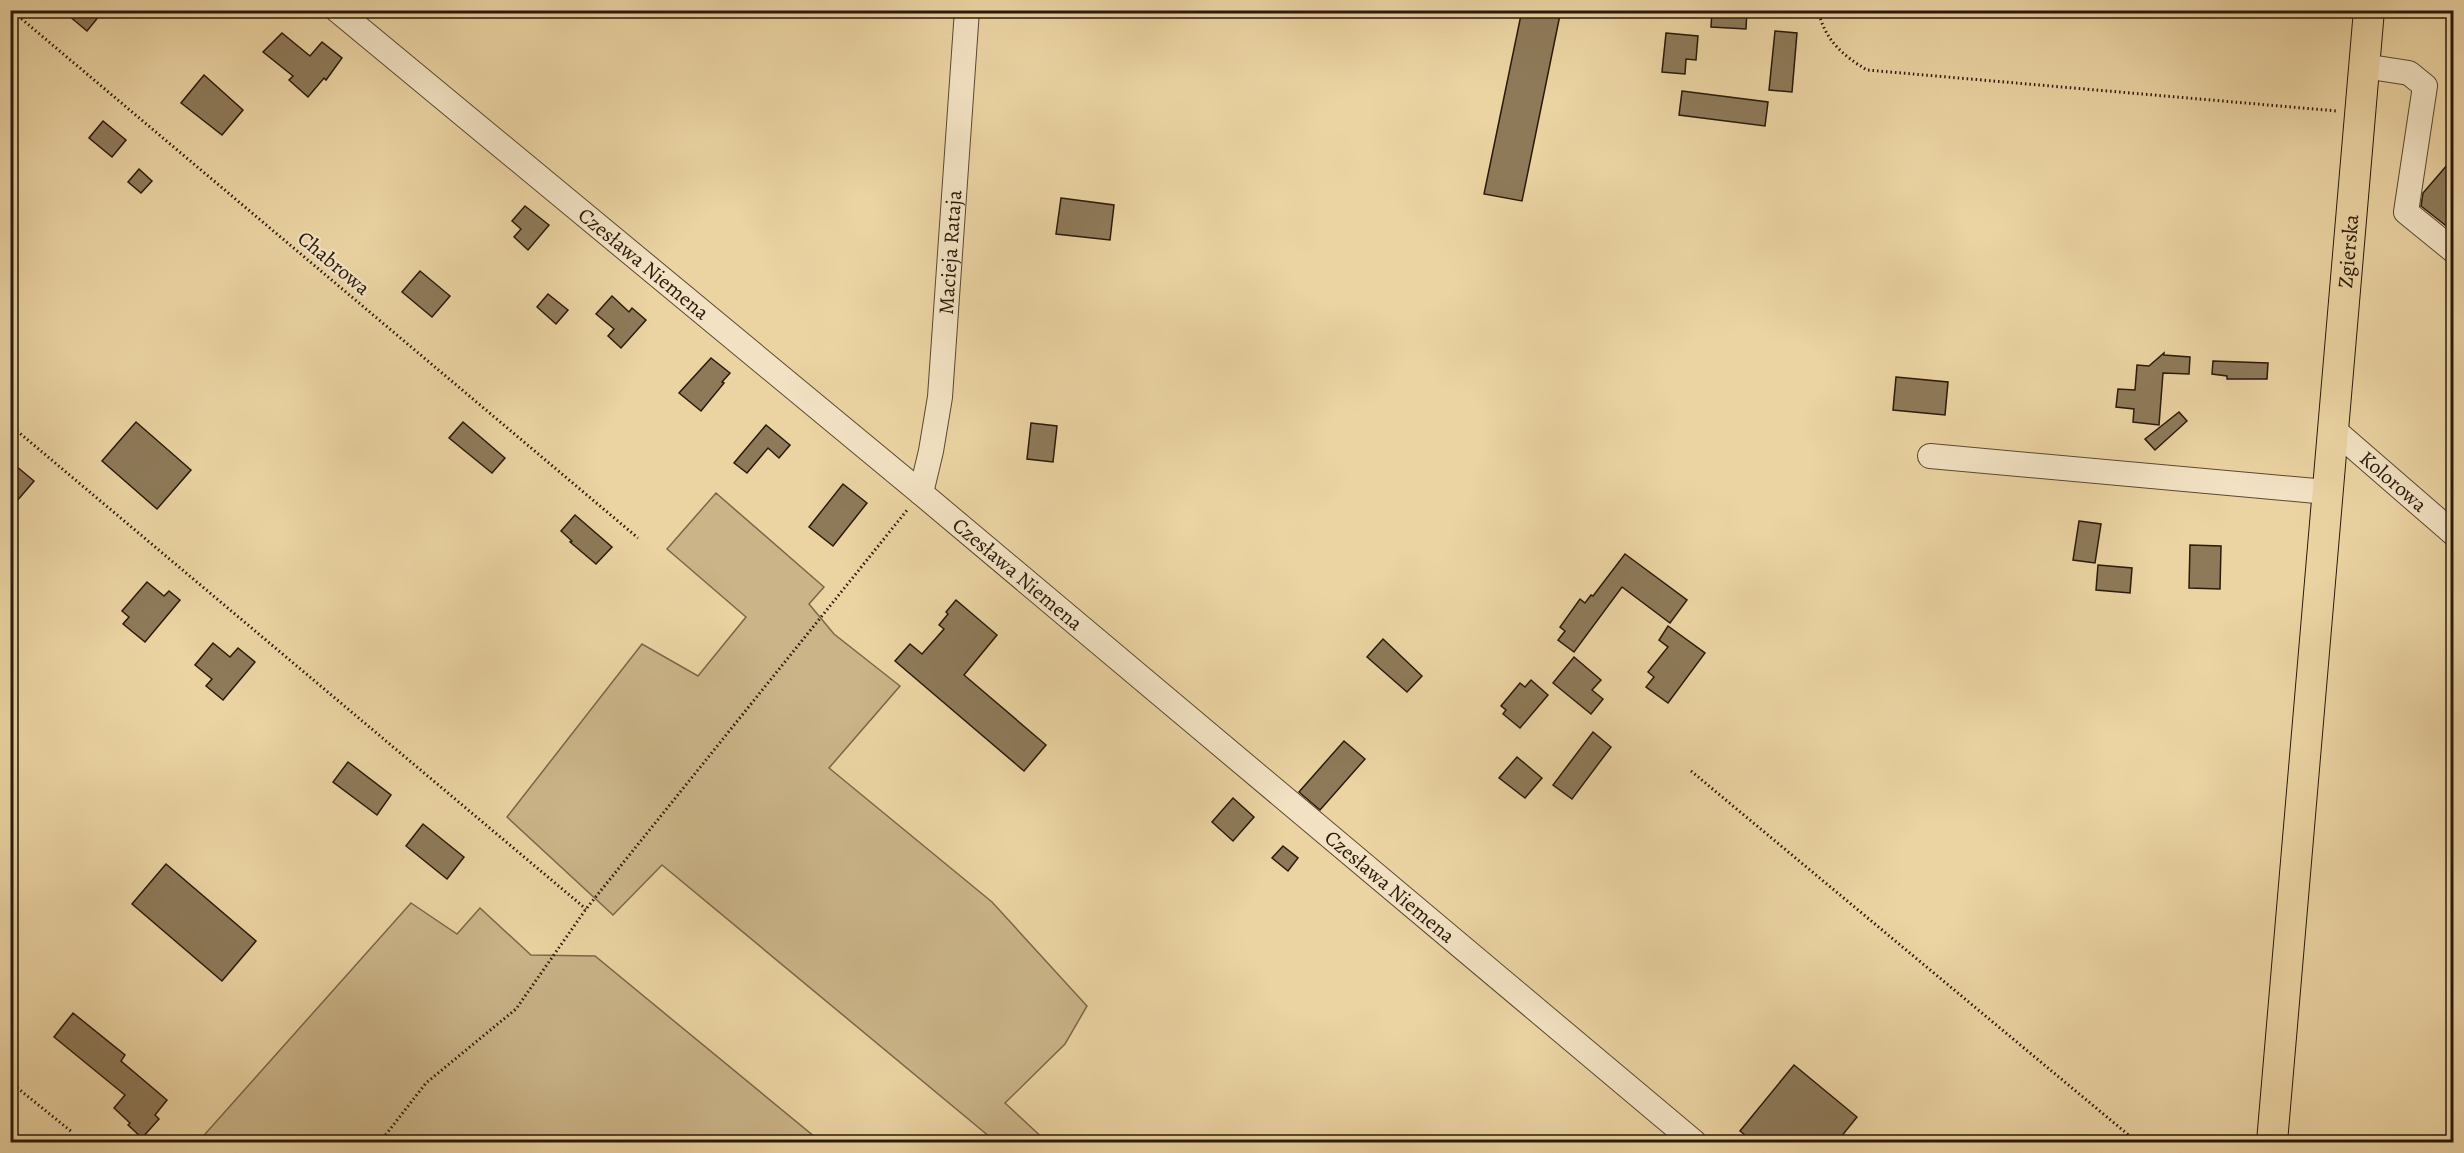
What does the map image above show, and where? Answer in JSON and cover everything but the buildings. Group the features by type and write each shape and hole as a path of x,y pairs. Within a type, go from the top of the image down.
{"main road":[{"name":"Zgierska","path":"2272,1143 2369,10"}],"street":[{"name":"Czesława Niemena","path":"337,10 921,493 1694,1143"},
{"name":"Macieja Rataja","path":"921,493 940,398 967,10"},
{"path":"2364,66 2409,73 2425,86 2406,212 2454,251"},
{"name":"Kolorowa","path":"2333,429 2454,534"},
{"path":"1930,456 2327,492"}],"path":[{"name":"Chabrowa","path":"11,10 638,538"},
{"path":"1818,10 1830,41 1845,57 1867,70 2360,113"},
{"path":"10,425 586,909"},
{"path":"380,1143 426,1083 516,1009 586,909 921,493"},
{"path":"1691,771 2137,1143"},
{"path":"10,1082 72,1132"}],"shaded area":[{"path":"716,493 824,587 809,604 834,634 900,686 829,768 992,902 1087,1006 1065,1044 1005,1103 1047,1142 996,1142 662,865 613,915 507,817 642,644 698,676 746,617 667,549"},
{"path":"411,903 457,934 480,908 531,955 595,956 821,1142 198,1142"}]}
